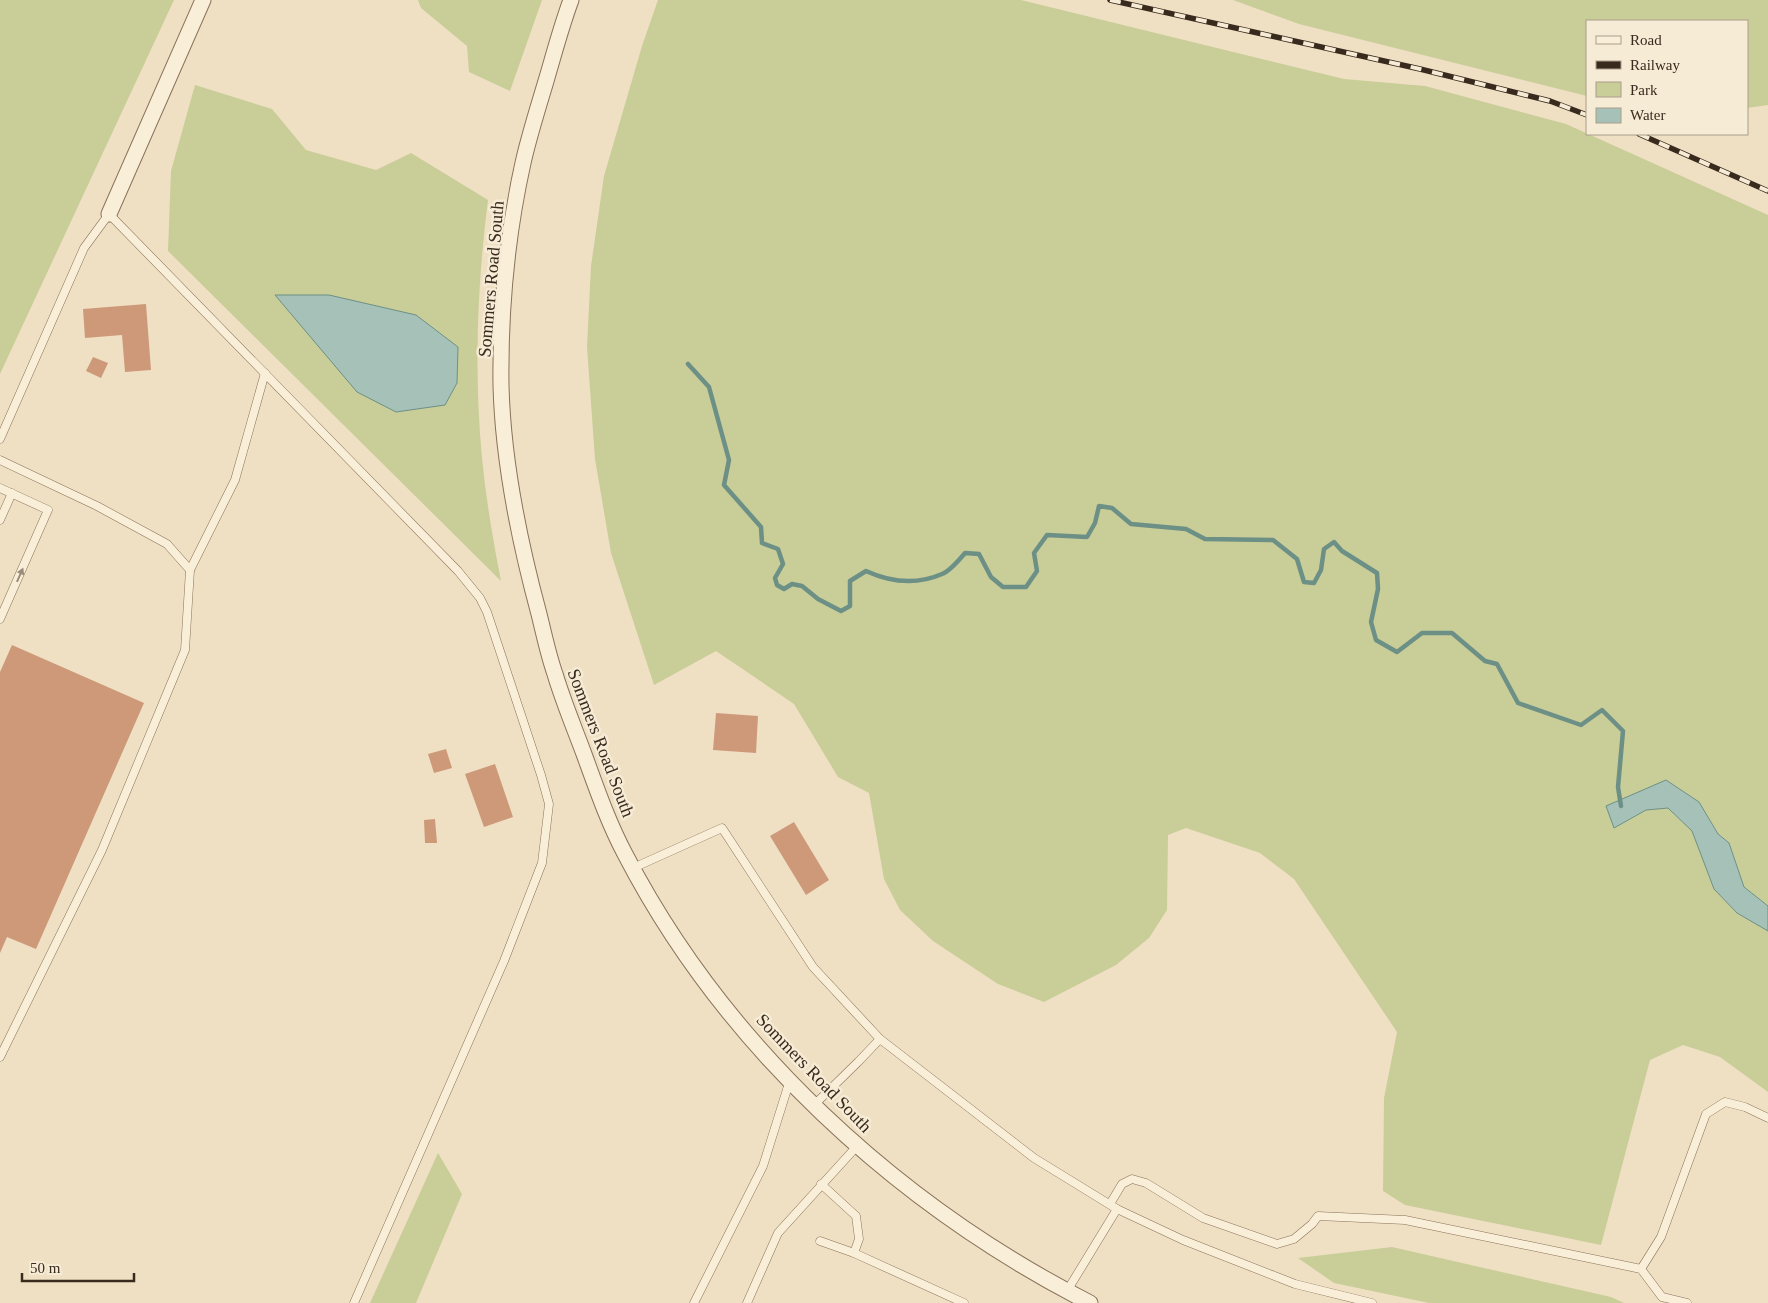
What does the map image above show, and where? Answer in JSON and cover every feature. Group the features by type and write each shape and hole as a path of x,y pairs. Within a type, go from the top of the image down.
{"street":[{"path":"109,214 203,0"},
{"name":"Sommers Road South","path":"571,0 523,161 515,208 502,316 501,384 503,434 527,570 554,672 612,827 657,910 705,981 746,1032 814,1105 904,1185 940,1211 995,1249 1090,1303"}],"lane":[{"path":"0,439 84,248 109,214 458,570 480,598 487,612 549,804 542,863 504,960 354,1303"},
{"path":"0,1057 102,850 185,650 190,570 235,480 265,373"},
{"path":"0,460 97,506 167,544 190,570"},
{"path":"0,488 48,510 0,619"},
{"path":"0,520 12,493"},
{"path":"633,868 722,828 813,967 880,1039 1034,1158 1117,1209 1184,1240 1295,1284 1372,1303"},
{"path":"814,1105 880,1039"},
{"path":"694,1303 763,1166 790,1080"},
{"path":"1641,1268 1662,1237 1706,1114 1725,1102 1745,1107 1768,1118"},
{"path":"747,1303 778,1233 858,1145"},
{"path":"1110,1204 1122,1184 1132,1179 1146,1183 1203,1218 1277,1244 1294,1239 1312,1224 1318,1216 1405,1220 1641,1268 1662,1297 1687,1303"},
{"path":"821,1184 856,1216 859,1238 854,1254"},
{"path":"1067,1291 1117,1209"},
{"path":"820,1241 854,1254 964,1303"}],"green space":[{"path":"0,0 174,0 0,374"},
{"path":"418,0 542,0 510,91 469,72 467,46 421,8"},
{"path":"658,0 1021,0 1344,79 1425,86 1566,124 1586,133 1586,135 1590,135 1768,215 1768,906 1744,887 1729,843 1718,834 1699,802 1666,780 1614,828 1646,810 1668,808 1692,831 1714,889 1737,913 1768,931 1768,1092 1720,1057 1683,1045 1650,1060 1601,1245 1405,1205 1383,1191 1384,1098 1397,1032 1294,879 1260,853 1186,828 1168,835 1167,910 1149,938 1116,965 1044,1002 998,984 933,941 900,910 884,879 869,793 838,777 794,704 716,651 654,685 611,553 595,459 587,347 591,266 604,176 642,46"},
{"path":"1233,0 1768,0 1768,105 1748,108 1748,20 1586,20 1586,96 1299,24"},
{"path":"195,85 272,109 306,150 376,170 411,153 488,200 479,297 478,394 484,473 501,581 168,251 171,171"},
{"path":"438,1153 462,1194 416,1303 370,1303"},
{"path":"1392,1247 1611,1297 1624,1303 1429,1303 1334,1283 1298,1258"}],"water":[{"path":"275,295 329,295 416,315 458,347 457,383 445,405 396,412 357,392"},
{"path":"1666,780 1699,802 1718,834 1729,843 1744,887 1768,906 1768,931 1737,913 1714,889 1692,831 1668,808 1646,810 1614,828 1606,806"}],"building":[{"path":"146,304 151,370 125,372 122,335 85,338 83,309"},
{"path":"93,357 108,363 101,378 86,371"},
{"path":"12,645 144,703 36,949 7,937 0,953 0,672"},
{"path":"716,713 758,716 756,753 713,750"},
{"path":"446,749 452,768 434,773 428,754"},
{"path":"495,764 513,817 484,827 465,774"},
{"path":"435,819 437,843 425,843 424,820"},
{"path":"794,822 829,880 806,895 770,836"}],"waterway":[{"path":"688,364 709,387 729,460 724,485 761,527 762,543 778,549 783,564 775,578 777,585 784,589 792,584 802,586 818,599 841,611 850,606 850,581 866,571 894,580 923,580 945,573 965,553 979,554 991,577 1003,587 1026,587 1037,571 1034,553 1047,535 1087,537 1095,523 1099,506 1112,508 1131,524 1186,529 1205,539 1273,540 1297,559 1304,582 1314,583 1321,570 1324,549 1334,542 1342,551 1377,573 1378,589 1371,622 1376,640 1397,652 1422,633 1452,633 1485,661 1497,664 1518,703 1581,725 1602,710 1623,731 1618,787 1621,806"}],"railway":[{"path":"1110,0 1420,69 1550,101 1586,115"},
{"path":"1641,135 1768,191"}]}
